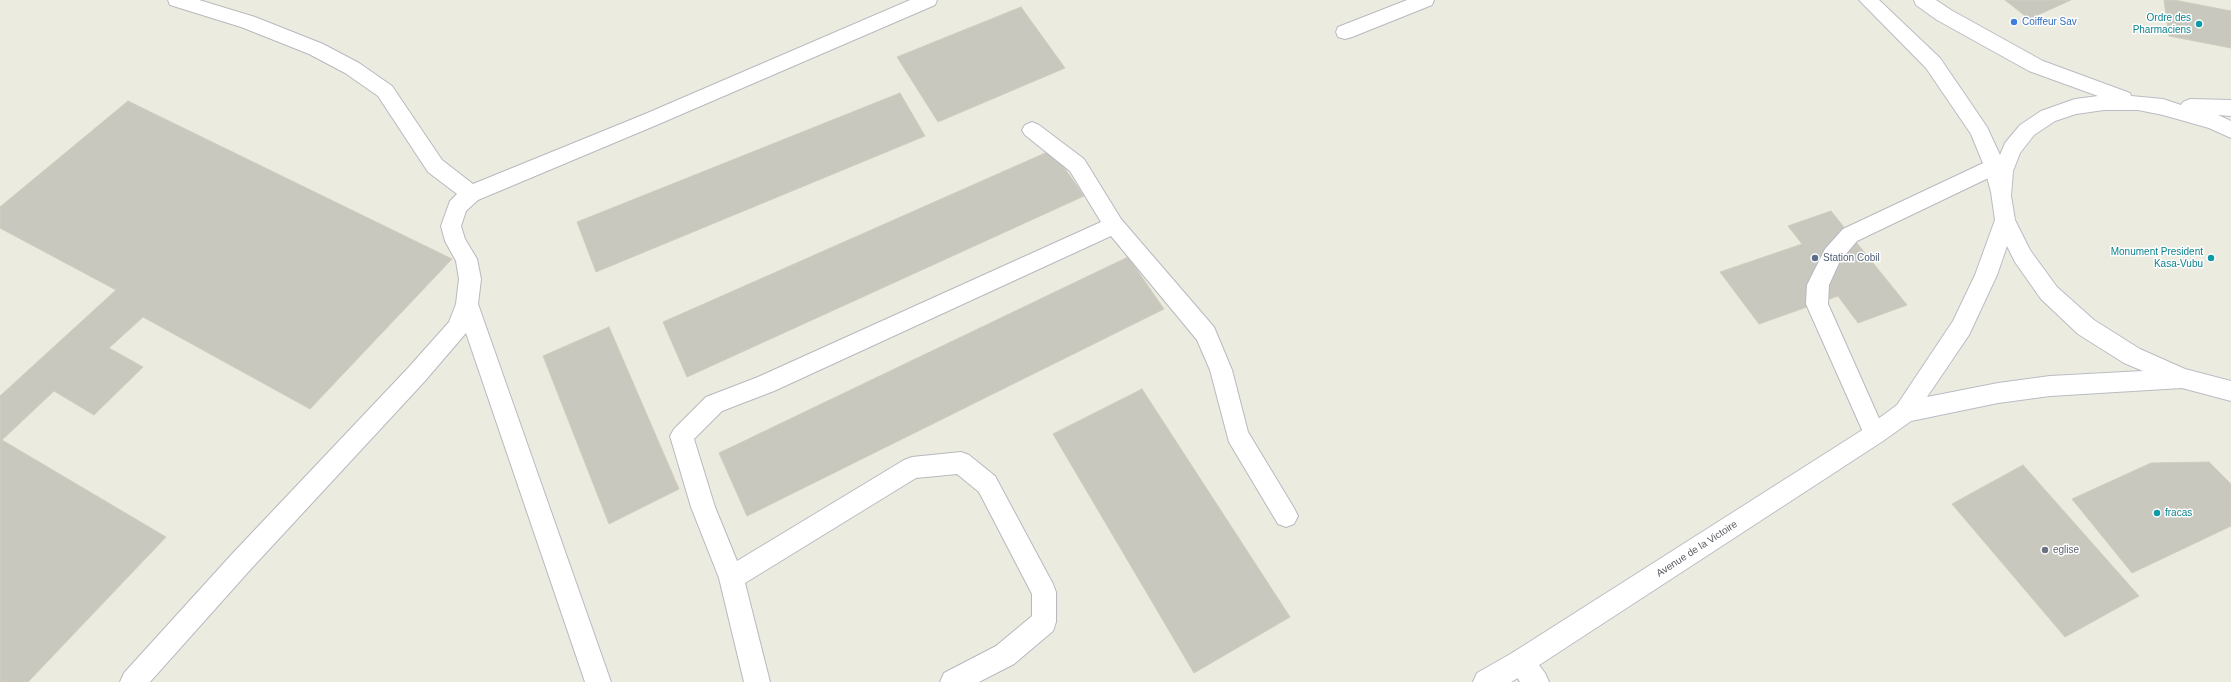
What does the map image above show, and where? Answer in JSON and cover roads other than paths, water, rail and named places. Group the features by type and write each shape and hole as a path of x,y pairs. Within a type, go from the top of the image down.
{"main road":[{"path":"177,0 248,22 316,49 352,68 385,91 410,126 435,166 471,194"},
{"path":"133,682 246,556 416,376 458,327 468,304 470,279 466,259 455,241 451,226 457,207 471,194 652,119 928,0"},
{"path":"1345,32 1425,0"},
{"path":"1868,0 1934,63 1980,132 1994,166 2005,220 2022,256 2049,293 2086,327 2132,356 2182,378 2230,391"},
{"path":"1923,0 1944,15 2036,66 2138,103"},
{"path":"2001,196 2003,171 2012,149 2027,130 2048,116 2075,107 2104,102 2138,103 2162,107 2215,122 2231,130"},
{"path":"2162,107 2231,108"},
{"path":"1032,130 1077,165 1114,225 1206,334 1221,370 1236,435 1286,516"},
{"path":"1875,434 1817,304 1818,285 1832,255 1850,235 1994,166"},
{"path":"1905,412 1961,328 1986,275 2005,220"},
{"path":"757,682 731,578 703,507 682,436 714,404 766,384 1114,225"},
{"path":"468,304 598,682"},
{"path":"1905,412 1998,393 2050,386 2182,378"},
{"name":"Avenue de la Victoire","path":"1486,682 1521,662 1875,434 1905,412"},
{"path":"731,578 912,468 961,463 987,484 1044,592 1044,622 1005,655 953,682"},
{"path":"1521,662 1536,682"}],"place":[{"name":"Coiffeur Sav","path":"2014,22"},
{"name":"Ordre des Pharmaciens","path":"2199,24"},
{"name":"Station Cobil","path":"1815,258"},
{"name":"Monument President Kasa-Vubu","path":"2211,258"},
{"name":"fracas","path":"2157,513"},
{"name":"eglise","path":"2045,550"}]}
